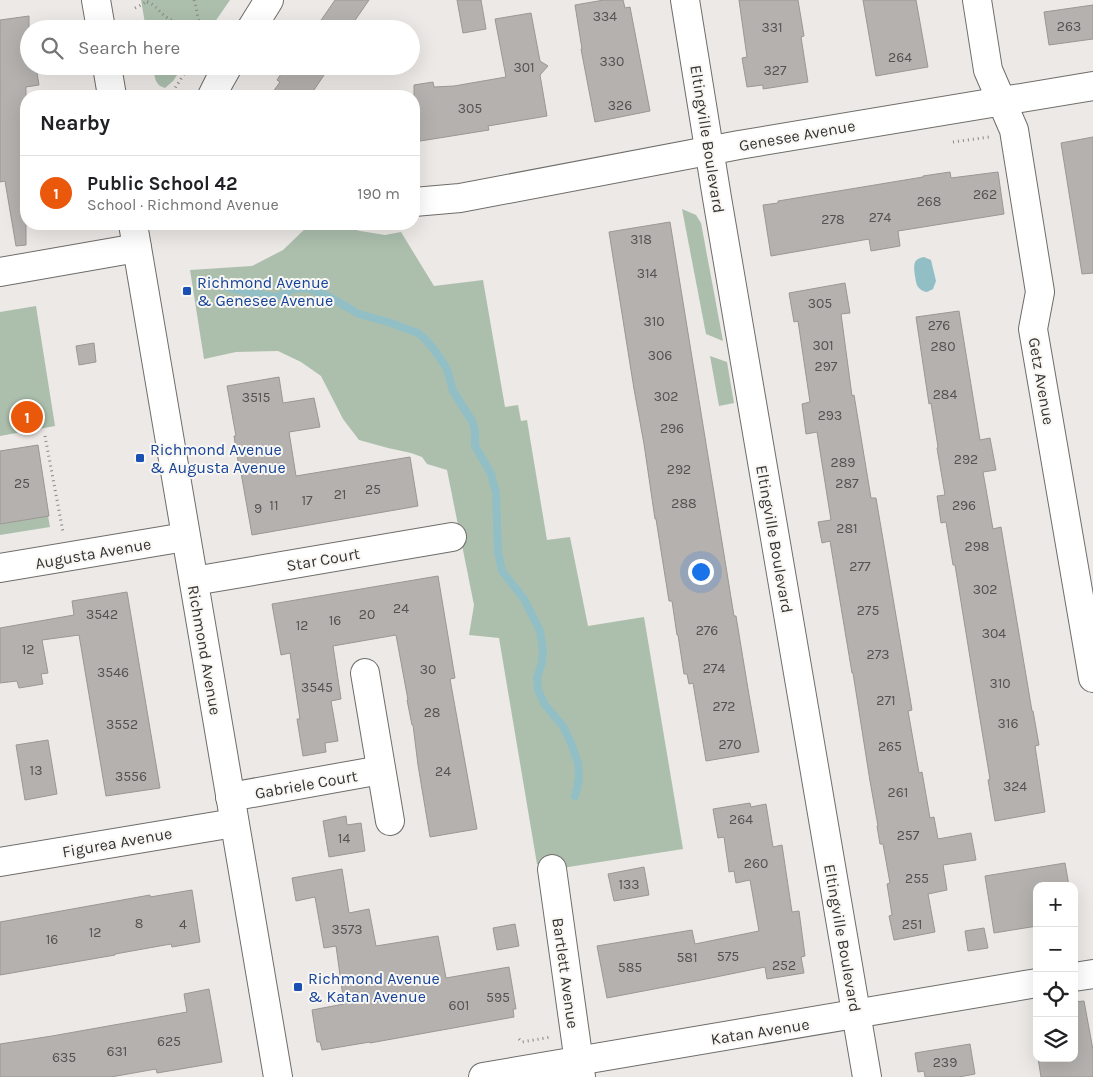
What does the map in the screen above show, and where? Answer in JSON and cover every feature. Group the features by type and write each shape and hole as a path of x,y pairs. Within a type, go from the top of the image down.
{"street":[{"path":"96,0 99,20"},
{"path":"257,20 269,0"},
{"name":"Eltingville Boulevard","path":"685,0 867,1077"},
{"name":"Getz Avenue","path":"977,0 988,70 1014,130 1040,292 1033,329 1093,678"},
{"path":"108,75 111,90"},
{"path":"215,90 223,75"},
{"name":"Genesee Avenue","path":"420,201 460,198 709,151 1093,86"},
{"path":"0,272 135,236"},
{"name":"Richmond Avenue","path":"135,236 278,1077"},
{"name":"Augusta Avenue","path":"0,568 185,537"},
{"name":"Star Court","path":"194,581 452,537"},
{"name":"Gabriele Court","path":"365,673 390,821"},
{"name":"Gabriele Court","path":"232,810 381,770"},
{"name":"Figurea Avenue","path":"0,862 232,810"},
{"name":"Bartlett Avenue","path":"552,869 580,1069"},
{"path":"1078,976 1093,974"},
{"name":"Katan Avenue","path":"483,1077 580,1069 856,1015 1033,984"}],"path":[{"path":"194,0 198,20"},
{"path":"135,8 148,1 172,20"},
{"path":"174,90 183,75"},
{"path":"953,142 996,136"},
{"path":"45,436 63,536"},
{"path":"519,1039 522,1042 554,1036"}],"green space":[{"path":"141,0 230,0 216,20 144,20"},
{"path":"155,75 177,75 165,88 159,85"},
{"path":"682,209 696,215 701,223 723,341 706,334"},
{"path":"304,230 356,230 385,235 401,232 434,286 483,280 505,407 518,405 521,421 527,420 547,540 570,537 588,626 644,617 683,849 562,868 561,861 537,864 499,638 469,635 474,605 447,470 427,464 422,457 411,453 359,440 343,419 321,376 301,362 278,351 236,352 204,359 190,270 252,266 283,250"},
{"path":"36,306 55,426 0,436 0,312"},
{"path":"710,356 727,362 734,403 719,406"},
{"path":"48,516 50,527 0,535 0,524"}],"water":[{"path":"924,257 931,260 936,281 933,289 927,292 917,286 914,269 917,259"}],"building":[{"path":"335,0 369,0 355,20 321,20"},
{"path":"457,0 481,0 486,29 463,33"},
{"path":"604,0 623,0 625,8 630,7 650,111 595,122 575,5"},
{"path":"739,0 798,0 804,36 801,37 808,82 763,89 763,85 747,87 742,58 747,57"},
{"path":"863,0 916,0 928,67 876,76"},
{"path":"1093,5 1093,39 1049,45 1044,12"},
{"path":"531,13 540,61 548,66 540,75 547,116 488,126 489,130 420,141 420,90 414,90 414,85 433,82 434,87 454,86 506,77 495,19"},
{"path":"29,16 29,20 20,20 20,75 37,75 39,85 26,87 26,90 20,90 20,230 26,230 26,245 16,246 5,181 0,182 0,20"},
{"path":"280,75 324,75 314,90 274,90 280,82 277,80"},
{"path":"1093,137 1093,273 1082,274 1061,143"},
{"path":"950,172 951,178 998,172 1004,214 898,231 900,246 871,251 869,239 771,256 763,205"},
{"path":"670,222 734,616 736,616 759,752 706,761 693,683 689,684 687,674 684,674 672,601 669,601 609,232"},
{"path":"845,283 850,313 841,314 852,396 854,395 871,498 876,498 912,710 908,711 919,773 922,772 930,818 934,817 938,839 971,833 976,860 943,865 947,890 928,894 935,932 894,940 889,916 892,915 887,884 890,883 883,844 880,844 830,541 822,543 818,522 831,520 817,432 806,434 802,404 810,402 798,321 794,322 789,293"},
{"path":"959,311 980,440 990,438 996,470 983,472 993,529 1001,527 1039,745 1035,746 1045,812 995,821 988,780 990,779 955,565 953,565 946,522 941,523 937,496 945,495 916,317"},
{"path":"94,343 96,362 79,365 76,346"},
{"path":"279,377 283,403 314,398 320,427 289,432 296,476 410,457 418,506 252,535 239,467 234,436 236,436 227,386"},
{"path":"38,445 49,516 0,524 0,451"},
{"path":"438,576 455,678 450,679 477,829 430,837 413,725 396,635 333,646 341,699 331,701 338,741 325,743 326,752 303,756 297,719 300,719 290,653 281,655 272,604"},
{"path":"127,592 160,788 106,796 79,635 42,640 48,673 41,674 43,684 19,688 17,681 0,683 0,628 74,615 72,601"},
{"path":"48,740 57,794 25,800 16,745"},
{"path":"750,803 751,807 766,804 773,847 782,845 792,912 799,911 805,956 801,957 804,973 767,979 765,967 607,998 597,946 692,930 695,944 759,931 750,880 736,883 734,871 729,872 724,837 718,838 713,809"},
{"path":"346,816 347,825 361,823 365,851 329,857 323,821"},
{"path":"1065,863 1068,882 1033,882 1033,927 994,933 985,876"},
{"path":"644,867 649,895 614,901 608,874"},
{"path":"342,869 349,913 369,909 376,946 438,936 446,978 509,967 516,1009 513,1009 514,1017 322,1050 320,1042 317,1042 312,1010 344,1004 336,946 324,948 315,897 296,901 292,878"},
{"path":"192,890 200,942 172,947 171,944 0,975 0,922 150,895 150,897"},
{"path":"515,924 519,946 497,950 493,928"},
{"path":"984,928 988,948 968,951 965,931"},
{"path":"209,989 222,1062 157,1073 156,1069 111,1077 0,1077 0,1044 187,1012 184,994"},
{"path":"1084,1001 1093,1050 1093,1077 1041,1077 1039,1062 1078,1062 1078,1002"},
{"path":"970,1044 975,1074 959,1077 925,1077 924,1071 918,1072 915,1053"}],"waterway":[{"path":"212,281 233,289 276,297 292,289 306,288 326,295 359,314 418,333 435,351 447,369 453,391 472,421 475,430 475,446 491,474 496,493 498,552 502,571 524,599 540,631 543,650 542,662 537,678 538,690 545,705 563,726 578,763 579,777 575,796"}],"place":[{"name":"Richmond Avenue & Genesee Avenue","path":"187,291"},
{"name":"Public School 42","path":"27,417"},
{"name":"Richmond Avenue & Augusta Avenue","path":"140,458"},
{"name":"Richmond Avenue & Katan Avenue","path":"298,987"}]}
